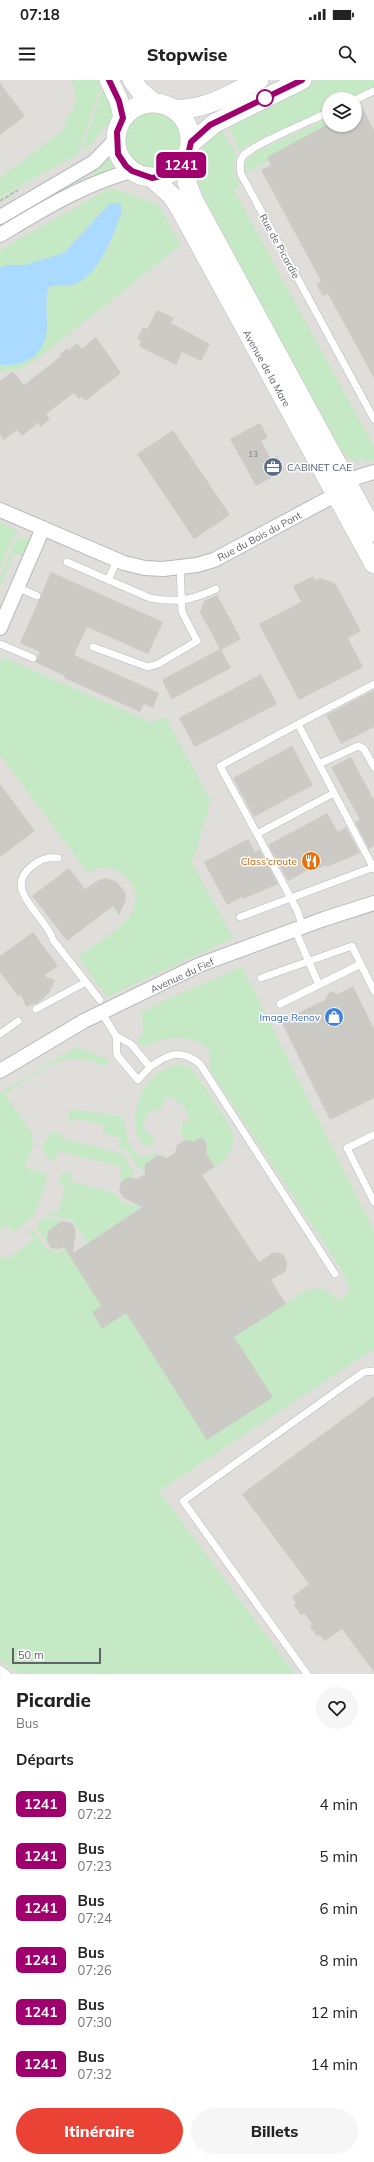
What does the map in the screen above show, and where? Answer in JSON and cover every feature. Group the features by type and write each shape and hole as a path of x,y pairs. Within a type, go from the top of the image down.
{"street":[{"path":"110,80 119,101 123,118"},
{"path":"132,80 140,91 154,103"},
{"path":"174,109 192,109 205,106 259,80"},
{"path":"191,142 215,123 302,80"},
{"path":"154,103 164,104 180,114 188,127 191,142 185,160 180,166 167,175 152,178 132,171 126,166 118,154 116,139 119,125 123,118 140,105 154,103"},
{"path":"0,217 94,162 116,139"},
{"name":"Avenue de la Mare","path":"185,160 187,183 194,199 342,488 374,564"},
{"path":"0,235 75,193 100,182 132,171"},
{"name":"Avenue de la Mare","path":"152,178 172,196 179,207 342,488 374,532"},
{"name":"Rue du Bois du Pont","path":"0,510 117,560 145,568 180,568 214,560 342,488 374,472"},
{"path":"0,628 43,528"},
{"name":"Avenue du Fief","path":"0,1071 101,1006 199,965 299,928 374,903"}],"lane":[{"path":"362,97 374,91"},
{"name":"Rue de Picardie","path":"322,115 254,148 242,157 240,168 241,174 374,419"},
{"path":"108,580 117,560"},
{"path":"67,562 150,598 181,601 197,598 216,589"},
{"path":"93,647 144,667 158,664 197,641 182,612 180,568"},
{"path":"17,587 37,596"},
{"path":"0,644 32,658"},
{"path":"319,985 309,962 290,898 220,766 374,684"},
{"path":"240,917 374,868 298,724"},
{"path":"319,764 358,746 364,749 374,767"},
{"path":"256,834 334,793"},
{"path":"58,858 40,860 27,870 23,874 21,888 24,896 50,930 53,940 86,982 101,1006 116,1036 117,1055 138,1080 161,1058 174,1054 192,1057 200,1064 335,1274"},
{"path":"262,978 352,946 374,991"},
{"path":"280,1004 361,964"},
{"path":"36,1009 86,982"},
{"path":"0,1034 18,1022"},
{"path":"116,1036 131,1044 150,1067"},
{"path":"374,1135 347,1148 374,1202"},
{"path":"307,1674 183,1501 364,1372 374,1371"},
{"path":"0,1669 7,1674"}],"shaded area":[{"path":"0,80 374,80 374,1674 0,1674"}],"green space":[{"path":"71,80 98,80 101,86 78,154 0,197 0,178 67,127 64,123 74,107 76,98"},
{"path":"319,80 374,80 374,87 362,93 322,92 322,111 253,142 243,147 239,151 229,127 286,100 285,96"},
{"path":"106,88 113,112 113,118 88,147 82,151 102,90"},
{"path":"153,111 164,113 177,124 180,129 182,140 180,151 169,164 164,167 153,169 142,167 129,156 126,151 124,140 126,129 137,116 142,113"},
{"path":"322,121 322,127 267,157 269,161 245,173 246,161 256,152"},
{"path":"222,129 236,154 233,170 241,186 234,190 374,447 374,461 365,462 365,459 360,458 358,463 348,458 340,448 204,198 205,197 197,176 197,159 206,145"},
{"path":"109,157 114,168 95,178 90,170"},
{"path":"84,174 87,181 0,230 0,221"},
{"path":"110,188 158,204 181,245 40,357 20,369 0,372 0,365 7,365 47,322 46,303 49,287 75,284 89,273 100,261 110,245 118,203 104,209 65,252 57,256 28,264 0,268 0,250"},
{"path":"0,522 16,530 18,536 13,537 0,568"},
{"path":"29,538 30,540 23,557 14,553 0,587 0,577 15,541"},
{"path":"3,657 153,723 165,716 211,801 192,863 233,938 107,997 78,957 100,942 128,918 132,912 135,902 135,892 131,883 117,870 108,868 98,869 88,873 0,755 0,663"},
{"path":"242,967 374,1231 374,1349 159,1491 295,1674 19,1674 0,1660 0,1255 3,1259 11,1257 34,1239 29,1232 33,1229 47,1250 59,1253 65,1249 112,1322 126,1313 207,1439 234,1337 305,1291 319,1289 327,1291 337,1301 350,1291 341,1269 210,1070 210,1050 193,1040 174,1037 143,1047 136,1041 143,1035 142,1012 179,994"},
{"path":"76,1047 110,1060 103,1066 90,1060 77,1059 51,1065 39,1071 5,1095 32,1133 33,1145 25,1167 48,1175 36,1212 32,1218 13,1232 8,1225 0,1230 0,1093"},
{"path":"178,1064 190,1067 195,1072 228,1123 231,1131 233,1145 230,1152 224,1160 215,1167 206,1153 207,1144 202,1137 194,1142 185,1140 182,1135 182,1121 189,1121 188,1114 180,1103 169,1097 165,1096 162,1108 148,1112 143,1124 144,1128 154,1140 153,1145 146,1146 140,1140 136,1132 135,1123 138,1103 146,1086 154,1076 167,1068"},
{"path":"72,1109 124,1117 125,1128 134,1151 143,1157 157,1153 159,1155 145,1169 139,1169 128,1151 119,1148 121,1138 103,1133 104,1125 72,1118 70,1126 68,1114"},
{"path":"56,1132 62,1133 61,1138 123,1154 134,1173 131,1177 121,1182 120,1176 122,1167 58,1151 55,1162 46,1156 44,1151 44,1142 51,1134"},
{"path":"63,1172 72,1173 70,1181 115,1193 121,1201 132,1206 136,1203 139,1209 88,1243 72,1220 47,1214 48,1211 59,1213 65,1185 58,1184"},
{"path":"45,1217 62,1221 48,1231 47,1240 51,1247 59,1249 58,1250 50,1248 36,1227"}],"water":[{"path":"110,203 118,203 121,205 122,210 105,253 98,263 83,279 74,284 49,287 46,332 44,342 40,349 28,360 11,365 0,365 0,268 7,265 25,265 64,253"}],"building":[{"path":"0,83 25,116 0,135"},
{"path":"362,107 374,130 374,378 328,294 323,296 316,284 321,281 261,170 271,165 267,157 322,127 322,132 362,132"},
{"path":"157,310 174,318 171,323 210,344 201,361 182,352 176,365 139,346 141,341 137,339 143,327 147,329"},
{"path":"96,337 121,373 85,401 82,397 79,399 74,393 46,414 50,419 41,427 38,423 22,436 17,430 4,440 0,435 0,381 13,371 24,385 61,356 60,354 68,348 69,350 77,343 82,349"},
{"path":"260,423 268,437 261,441 271,459 277,455 285,470 256,486 230,439"},
{"path":"173,430 230,515 194,539 137,454"},
{"path":"51,572 163,622 148,654 87,627 74,655 159,693 153,708 144,704 140,712 64,678 65,676 35,662 40,652 20,643"},
{"path":"313,576 315,580 320,578 335,583 361,631 348,638 363,667 299,700 259,624 301,602 293,586"},
{"path":"217,595 241,639 221,650 231,668 172,699 163,683 163,679 220,649 200,612 204,601"},
{"path":"261,674 277,704 195,747 179,718"},
{"path":"374,690 374,727 341,744 326,715"},
{"path":"292,746 313,785 254,817 233,778"},
{"path":"351,757 374,800 374,846 369,849 355,822 360,820 331,767"},
{"path":"0,784 35,831 0,857"},
{"path":"327,813 338,832 346,827 360,853 327,867 326,865 311,872 310,869 288,881 268,845"},
{"path":"248,839 255,852 259,849 278,884 243,899 242,897 227,905 204,862"},
{"path":"69,868 85,889 99,880 106,878 117,882 125,892 126,900 119,915 113,906 67,941 32,896"},
{"path":"33,932 58,966 44,976 55,980 49,993 39,1002 26,1007 21,995 18,996 0,972 0,956"},
{"path":"353,986 374,1029 374,1098 330,1120 281,1021 325,1000 330,991 338,994"},
{"path":"202,1137 207,1144 206,1153 215,1167 202,1175 259,1262 274,1252 283,1254 287,1262 286,1271 271,1280 286,1304 234,1337 273,1397 207,1440 126,1313 102,1329 92,1312 101,1306 64,1247 59,1249 51,1248 47,1240 48,1231 62,1221 72,1223 76,1230 73,1253 142,1207 124,1198 119,1191 121,1182 129,1177 137,1179 145,1174 145,1164 159,1155 167,1158 175,1153 177,1145 185,1140 194,1142"},
{"path":"374,1396 374,1672 342,1629 325,1641 320,1635 317,1636 310,1627 312,1624 305,1614 301,1615 294,1606 296,1603 292,1597 309,1584 242,1494"}],"bus line":[{"name":"1241","path":"109,80 116,92 123,118 119,125 116,139 118,154 126,166 132,171 142,176 152,178 167,175 180,166 188,155 191,142 210,125 302,80"}],"place":[{"name":"CABINET CAE","path":"273,467"},
{"name":"Class'croute","path":"311,861"},
{"name":"Image Renov","path":"334,1017"}]}
